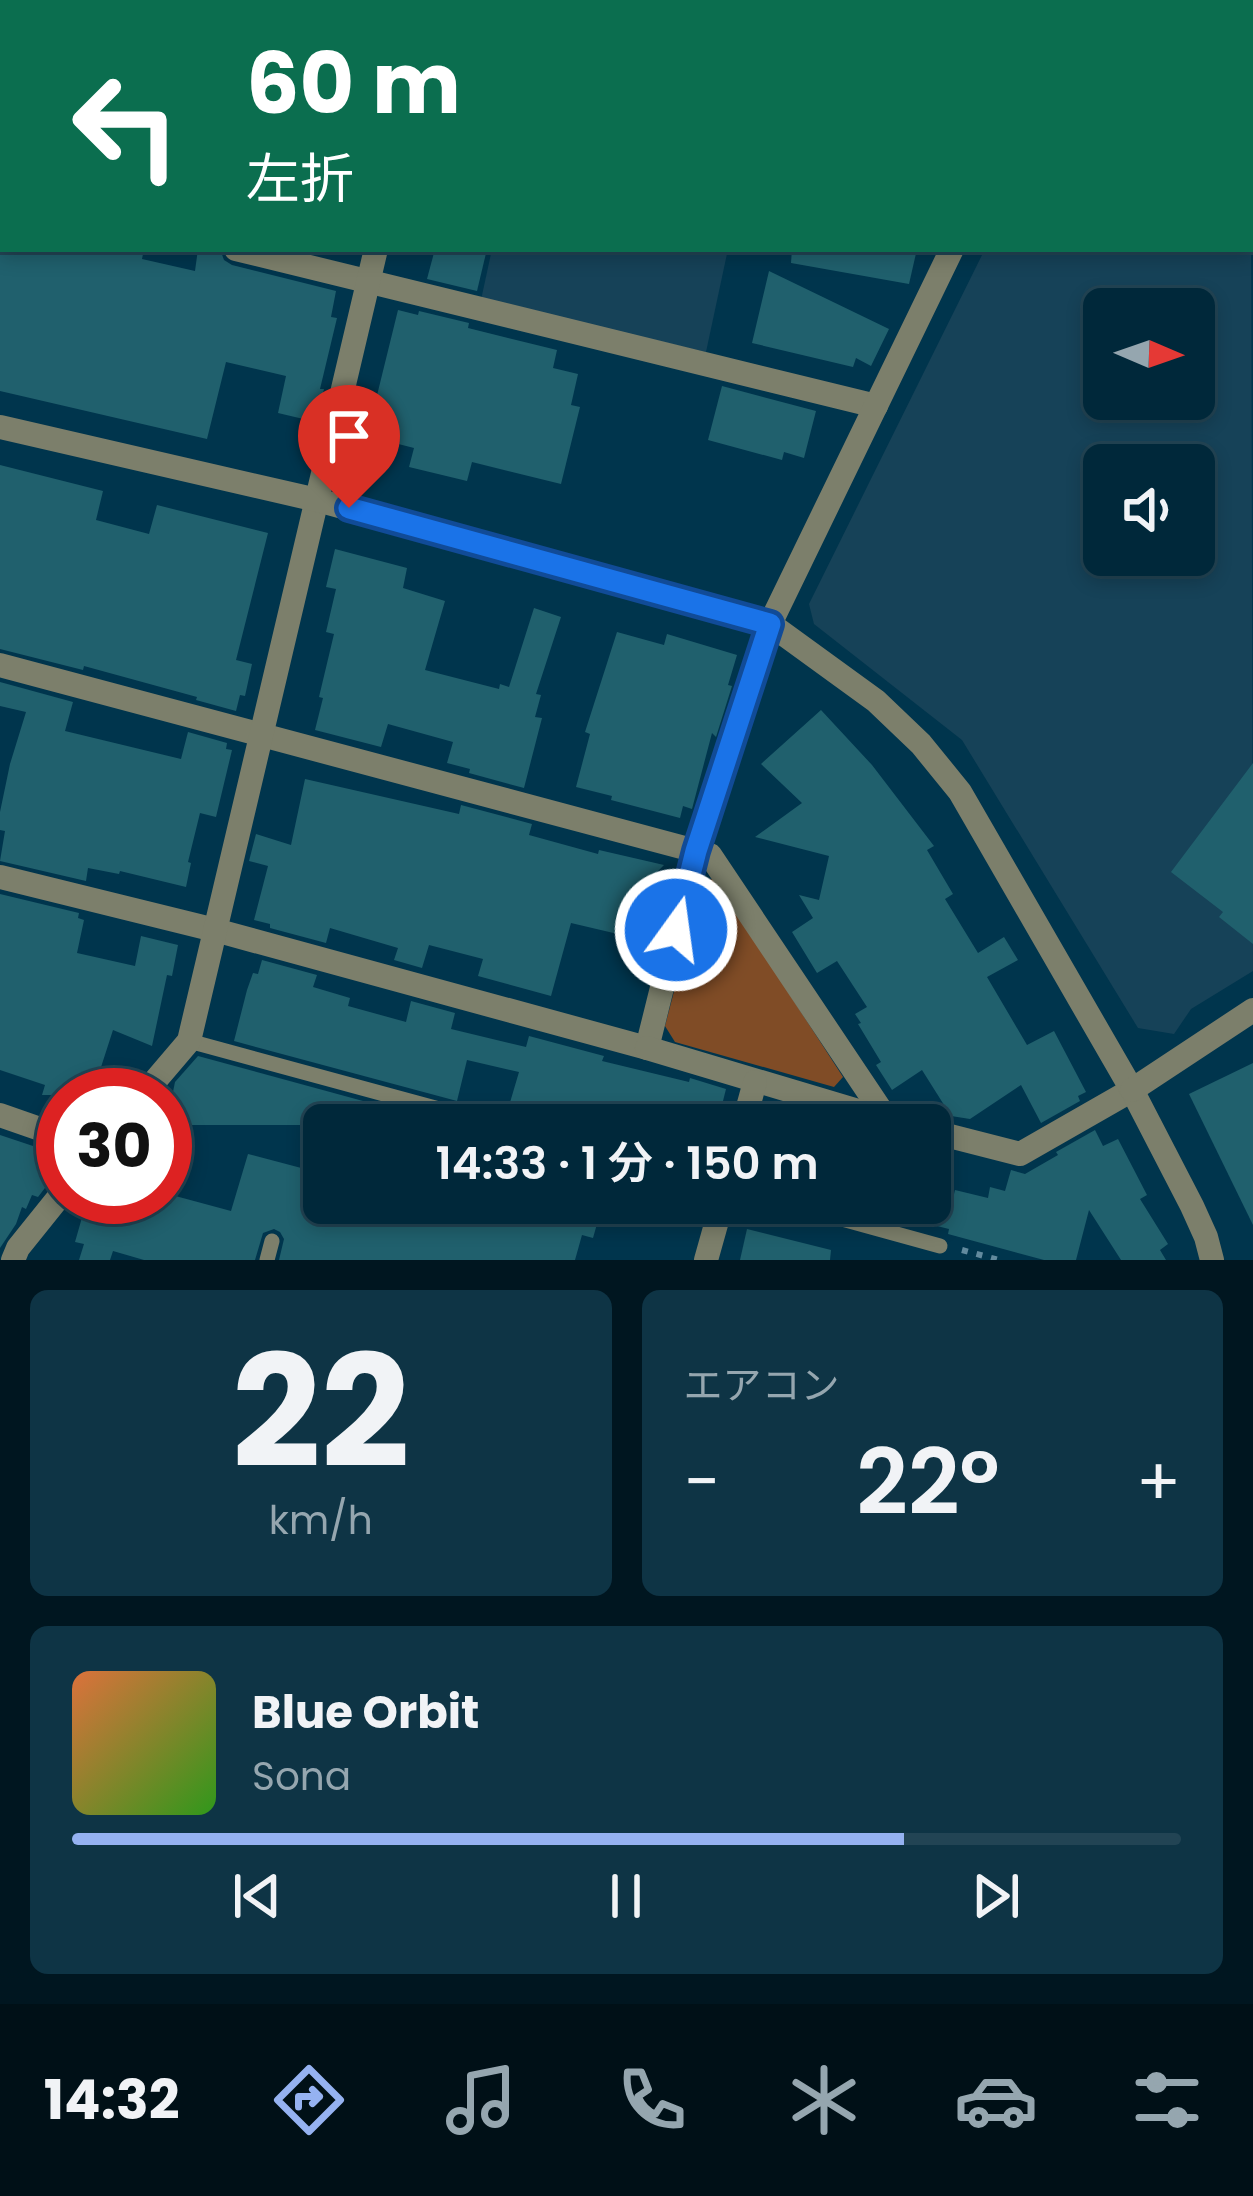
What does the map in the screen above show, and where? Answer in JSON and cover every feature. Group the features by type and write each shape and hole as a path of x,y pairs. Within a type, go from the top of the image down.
{"street":[{"path":"248,252 876,406"},
{"path":"166,1068 189,1041 375,252"},
{"path":"646,1048 696,851 770,624 951,252"},
{"path":"0,428 317,500 770,624 876,701 921,744 960,792 1132,1090 1192,1206 1212,1260"},
{"path":"0,665 710,855 884,1104"},
{"path":"0,877 215,930 831,1104"},
{"path":"951,1136 1020,1154 1132,1090 1253,1010"},
{"path":"749,1104 755,1082"},
{"path":"0,1115 36,1128"},
{"path":"18,1256 40,1224"},
{"path":"706,1260 716,1224"}],"lane":[{"path":"189,1041 421,1104"},
{"path":"860,1224 940,1246"},
{"path":"266,1260 272,1240"}],"path":[{"path":"940,1246 999,1260"}],"shaded area":[{"path":"491,252 727,252 706,352 481,300"},
{"path":"984,252 1251,252 1253,971 1191,1009 1174,1034 1138,1028 962,740 814,624 809,604"},
{"path":"715,879 843,1077 834,1087 675,1042 665,1026 703,880"}],"building":[{"path":"0,252 143,252 142,259 195,271 198,252 221,252 232,265 336,291 331,317 337,318 316,422 278,413 286,376 226,362 207,439 0,391"},
{"path":"434,252 486,252 477,291 427,279"},
{"path":"792,252 916,252 909,284 791,263"},
{"path":"769,271 889,329 871,366 856,358 853,367 752,343"},
{"path":"398,310 469,323 468,328 557,350 553,368 578,374 571,405 580,407 561,484 472,462 467,481 409,467 414,448 367,436"},
{"path":"722,386 816,411 804,458 784,452 782,460 708,440"},
{"path":"0,465 103,491 96,520 149,534 157,505 268,533 236,660 252,664 245,696 240,695 236,711 84,666 83,670 0,649"},
{"path":"335,549 407,568 403,588 445,601 425,670 499,689 500,684 509,687 534,608 561,617 536,694 541,695 535,717 542,718 524,788 447,763 453,742 388,724 381,747 315,730 334,634 326,632 336,589 326,587"},
{"path":"617,632 664,645 667,634 737,655 728,685 732,686 716,737 712,733 692,809 683,806 680,818 576,787 590,734 585,732"},
{"path":"0,682 73,702 65,731 181,759 188,732 227,743 226,749 232,750 216,817 200,813 186,887 88,868 86,881 0,861 5,831 0,830 0,812 26,712 0,706"},
{"path":"821,710 872,765 934,846 927,850 953,894 945,899 978,953 1004,937 1018,960 987,977 1027,1045 1054,1031 1086,1092 1078,1096 1080,1101 1041,1123 1021,1085 970,1119 951,1116 951,1104 943,1104 922,1070 892,1090 858,1024 855,1014 867,1007 837,961 817,973 792,932 813,918 799,895 819,900 829,856 755,837 802,803 761,764"},
{"path":"1253,763 1253,944 1219,917 1223,912 1171,872"},
{"path":"305,779 459,814 461,805 532,824 529,835 664,865 623,907 635,921 667,898 656,943 571,923 551,996 478,976 483,959 429,945 422,968 394,960 398,948 330,928 326,943 270,928 254,920 268,866 249,861 256,834 291,845"},
{"path":"0,894 79,913 78,918 84,920 77,953 135,966 141,936 178,945 152,1046 113,1030 101,1068 36,1068 36,1082 0,1070"},
{"path":"262,960 317,975 313,987 350,998 348,1006 406,1022 411,1001 455,1013 451,1029 526,1047 529,1036 604,1056 602,1061 689,1082 690,1078 726,1089 722,1104 510,1104 519,1072 467,1060 457,1101 234,1041 253,973 258,974"},
{"path":"198,1056 374,1104 303,1104 303,1125 192,1125 192,1068 187,1068"},
{"path":"1253,1063 1253,1225 1189,1094"},
{"path":"1095,1130 1103,1146 1118,1139 1147,1195 1140,1199 1168,1244 1160,1250 1166,1260 1121,1260 1089,1210 1076,1260 1044,1260 948,1234 949,1229 933,1225 951,1224 955,1190 988,1198 990,1187 1005,1191 1011,1170 1025,1174 1058,1155 1056,1152"},
{"path":"0,1135 36,1147 36,1196 32,1195 26,1209 22,1207 0,1248"},
{"path":"248,1154 303,1168 303,1224 597,1224 593,1238 582,1235 575,1260 279,1260 284,1239 274,1229 263,1233 255,1260 144,1260 113,1251 110,1260 79,1260 84,1244 75,1242 80,1224 192,1224 192,1200 231,1211"},
{"path":"747,1229 831,1250 830,1260 740,1260"}],"route":[{"path":"349,508 770,624 696,851 676,930"}]}
